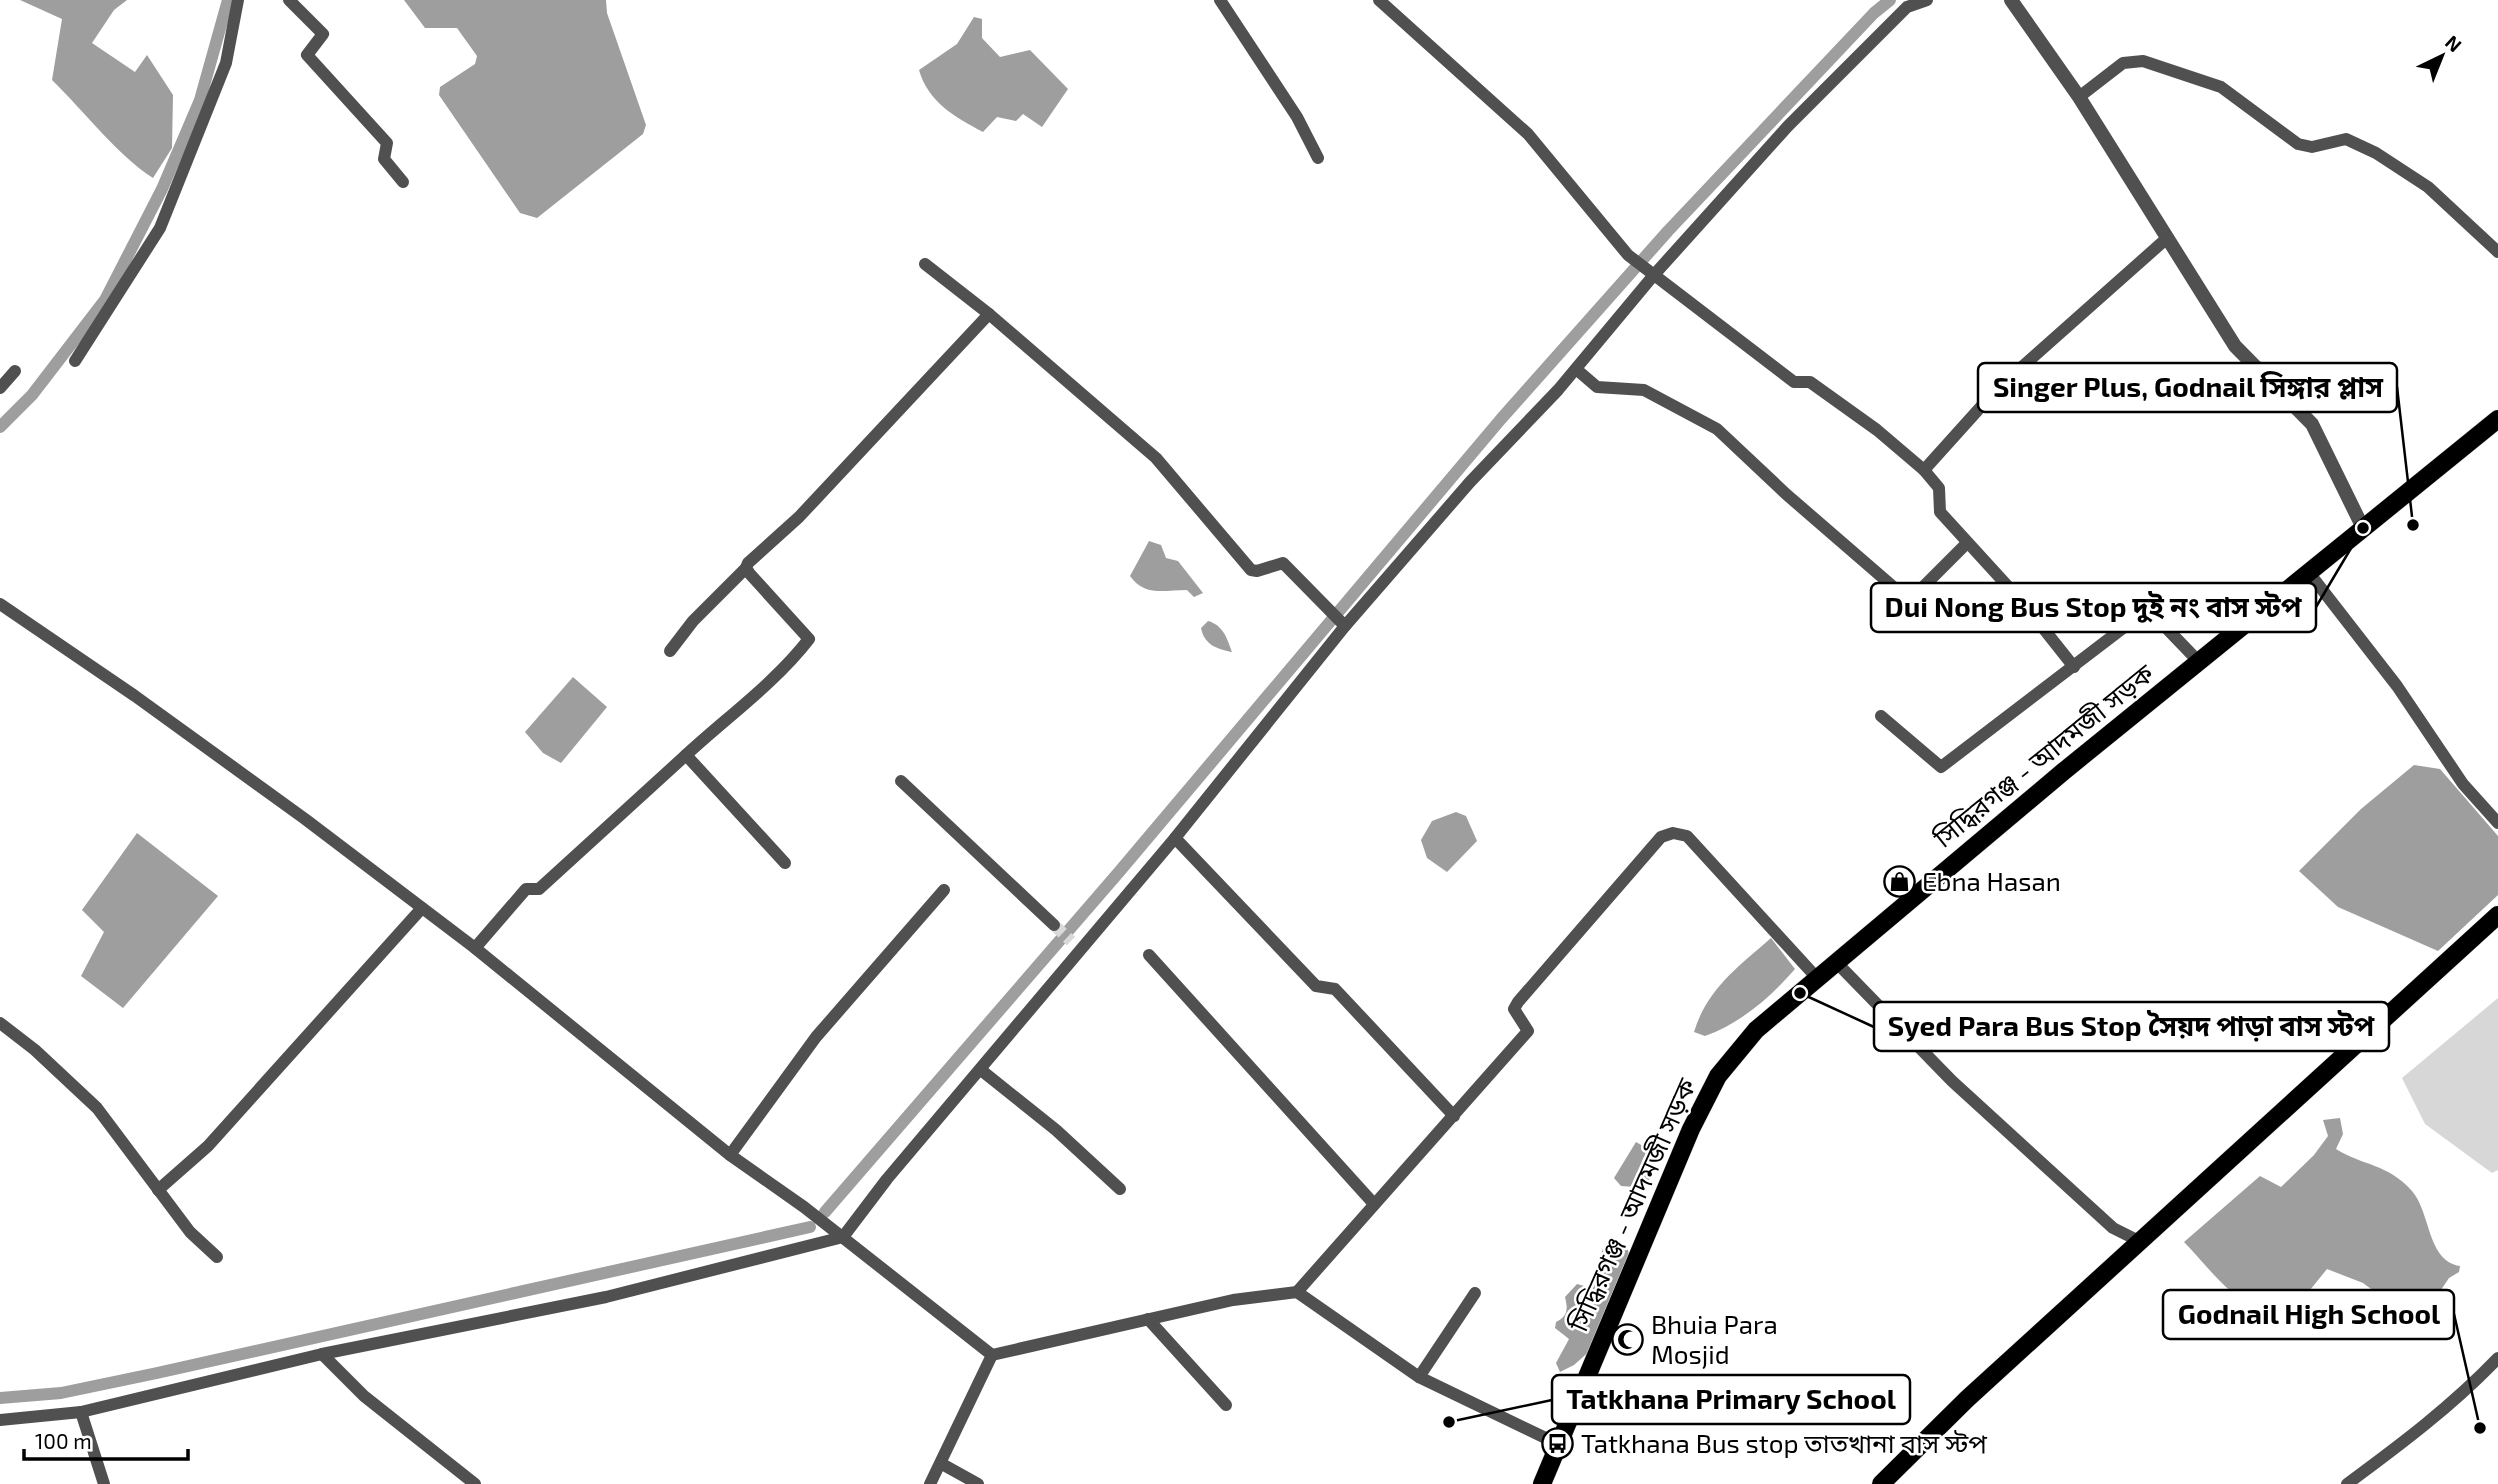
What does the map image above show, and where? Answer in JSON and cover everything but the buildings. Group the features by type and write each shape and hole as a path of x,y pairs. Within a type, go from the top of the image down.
{"main road":[{"name":"সিদ্ধিরগঞ্জ - আদমজী সড়ক","path":"1542,1484 1681,1154 1718,1076 1756,1030 1835,961 2310,574 2362,528 2443,467 2498,419"},
{"path":"1881,1484 1966,1399 2498,915"}],"street":[{"path":"75,360 160,228 226,63 237,0"},
{"path":"289,0 323,34 306,55 387,143 384,159 402,181"},
{"path":"1220,0 1297,117 1318,158"},
{"path":"1379,0 1528,134 1628,255 1794,382 1810,382 1877,430 1924,470 1939,488 1940,512 2024,604 2074,667"},
{"path":"0,1420 81,1412 322,1354 606,1297 843,1237 887,1179 981,1070 1075,945 1175,838 1341,623 1576,369 1649,272 1788,126 1907,7 1927,0"},
{"path":"2011,0 2079,97 2235,346 2312,424 2362,528"},
{"path":"2079,97 2123,63 2143,61 2221,87 2298,144 2312,147 2346,139 2376,153 2428,187 2498,252"},
{"path":"1924,470 1996,390 2166,239"},
{"path":"925,264 989,313 1156,458 1251,570 1257,571 1283,563 1341,623"},
{"path":"670,651 693,621 928,383 989,313"},
{"path":"1576,369 1597,387 1644,390 1717,429 1786,494 1905,597 1916,594 1967,543"},
{"path":"0,388 15,371"},
{"path":"475,948 526,889 539,890 728,715 755,695 810,639 746,568"},
{"path":"2310,574 2383,668 2463,783 2498,823"},
{"path":"0,604 146,704 475,948 730,1155 804,1207 992,1355"},
{"path":"1881,716 1941,767 2148,609 2200,663"},
{"path":"686,755 785,863"},
{"path":"901,781 1054,925"},
{"path":"992,1355 1233,1300 1297,1292 1528,1031 1514,1009 1518,1002 1661,837 1672,833 1687,836 1817,978"},
{"path":"1175,838 1316,986 1335,989 1454,1116"},
{"path":"730,1155 816,1037 944,890"},
{"path":"158,1190 208,1146 422,908"},
{"path":"1149,955 1374,1204"},
{"path":"1835,961 1952,1081 2113,1228 2141,1242"},
{"path":"0,1023 35,1050 97,1108 190,1231 217,1257"},
{"path":"981,1070 1056,1130 1120,1189"},
{"path":"1297,1292 1419,1377 1558,1444"},
{"path":"1419,1377 1475,1293"},
{"path":"1148,1320 1226,1405"},
{"path":"322,1354 364,1396 475,1484"},
{"path":"930,1484 942,1464 992,1355"},
{"path":"2347,1484 2425,1426 2466,1391 2498,1358"},
{"path":"81,1412 104,1484"},
{"path":"942,1464 978,1484"}],"shaded area":[{"path":"20,0 127,0 114,10 92,43 135,72 147,55 173,95 172,148 153,178 114,145 52,80 62,19"},
{"path":"404,0 606,0 607,13 646,125 643,134 537,218 520,213 439,95 440,87 475,64 477,56 457,28 425,28"},
{"path":"974,17 982,19 982,38 1000,57 1030,50 1068,89 1042,127 1023,114 1016,121 997,117 983,132 953,114 929,91 919,70 957,44"},
{"path":"1149,541 1161,545 1166,558 1178,561 1203,593 1194,597 1187,590 1156,591 1136,583 1130,576"},
{"path":"1208,621 1221,629 1232,652 1208,642 1201,628"},
{"path":"573,677 607,707 561,763 543,753 525,732"},
{"path":"2414,765 2440,769 2498,836 2498,895 2438,951 2338,907 2299,871 2361,809"},
{"path":"1456,812 1466,816 1477,841 1447,872 1427,858 1421,840 1432,821"},
{"path":"137,833 218,896 123,1008 81,976 104,932 82,910"},
{"path":"1771,938 1795,969 1765,1000 1743,1017 1705,1036 1694,1032 1715,991"},
{"path":"2498,998 2498,1170 2492,1173 2425,1124 2402,1078"},
{"path":"2340,1118 2343,1134 2336,1149 2384,1170 2403,1182 2418,1200 2441,1255 2460,1266 2459,1272 2449,1278 2418,1324 2363,1283 2327,1269 2289,1316 2258,1310 2230,1291 2184,1242 2260,1176 2281,1187 2314,1155 2328,1136 2323,1120"},
{"path":"1636,1142 1657,1154 1649,1180 1635,1187 1621,1186 1614,1178"},
{"path":"1605,1244 1615,1244 1628,1250 1631,1267 1593,1348 1574,1365 1560,1372 1556,1363 1569,1339 1555,1328 1556,1322 1566,1312 1565,1297 1577,1284 1588,1287"}],"waterway":[{"path":"0,427 32,395 105,300 162,189 200,100 228,0"},
{"path":"825,1212 1119,872 1501,419 1668,231 1874,13 1890,0"},
{"path":"0,1398 61,1393 157,1373 810,1227"}],"tunnel":[{"path":"1054,925 1071,941"}],"place":[{"name":"Singer Plus, Godnail সিঙ্গার প্লাস","path":"2413,525"},
{"name":"Dui Nong Bus Stop দুই নং বাস স্টপ","path":"2363,528"},
{"name":"Ebna Hasan","path":"1899,882"},
{"name":"Syed Para Bus Stop সৈয়দ পাড়া বাস স্টপ","path":"1800,993"},
{"name":"Bhuia Para Mosjid","path":"1628,1340"},
{"name":"Tatkhana Primary School","path":"1449,1422"},
{"name":"Godnail High School","path":"2480,1428"},
{"name":"Tatkhana Bus stop তাতখানা বাস স্টপ","path":"1558,1444"}]}
